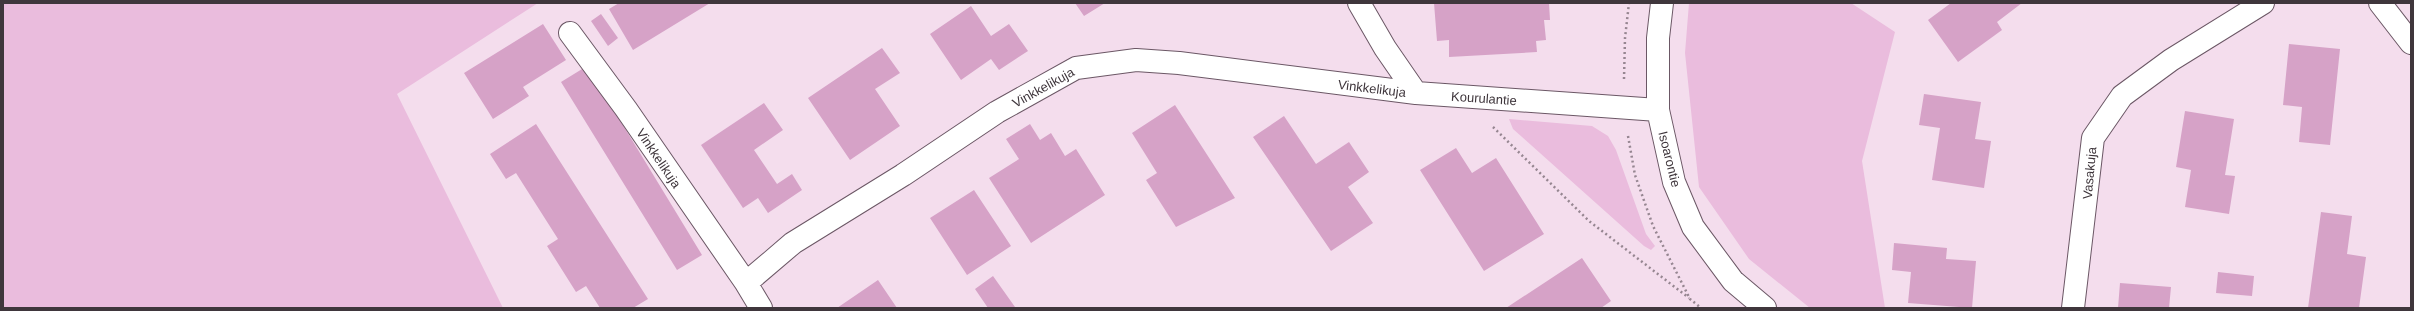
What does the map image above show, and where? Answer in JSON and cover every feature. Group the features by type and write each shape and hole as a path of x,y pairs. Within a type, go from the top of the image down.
{"street":[{"path":"1359,3 1385,48 1416,93"},
{"name":"Isoarontie","path":"1662,3 1658,38 1658,110 1674,182 1693,227 1733,281 1765,308"},
{"name":"Vasakuja","path":"2073,308 2093,138 2122,96 2171,60 2263,3"},
{"path":"2380,3 2411,43"},
{"name":"Vinkkelikuja","path":"570,33 626,109 761,308"},
{"name":"Vinkkelikuja","path":"746,284 794,243 903,175 997,112 1076,68 1136,60 1179,63 1416,93"},
{"name":"Kourulantie","path":"1416,93 1658,110"}],"path":[{"path":"1463,97 1589,221 1690,299"}],"shaded area":[{"path":"3,3 538,3 397,94 503,308 3,308"},
{"path":"1689,3 1851,3 1895,32 1862,161 1885,308 1810,308 1749,259 1699,187 1685,53"},
{"path":"1509,119 1592,126 1608,136 1616,150 1646,234 1655,246 1651,250 1644,246 1513,129"}],"building":[{"path":"619,3 710,3 633,50 609,9"},
{"path":"1075,3 1105,3 1084,16"},
{"path":"1434,3 1549,3 1550,20 1544,20 1546,40 1536,41 1537,52 1449,57 1449,40 1437,41"},
{"path":"1951,3 2022,3 1997,22 2002,30 1958,62 1928,20"},
{"path":"971,6 991,36 1009,24 1028,51 999,70 991,59 961,80 930,34"},
{"path":"601,14 618,38 608,46 591,21"},
{"path":"543,24 566,60 523,87 529,96 493,119 464,73"},
{"path":"2289,44 2340,49 2330,145 2299,142 2302,107 2283,105"},
{"path":"882,48 900,73 875,89 900,126 850,160 808,98"},
{"path":"587,66 702,255 677,270 561,82"},
{"path":"1924,94 1981,102 1975,139 1991,141 1984,188 1932,180 1940,128 1919,125"},
{"path":"764,103 783,130 754,150 777,184 792,174 802,190 768,213 758,198 743,208 701,145"},
{"path":"1175,105 1235,198 1176,227 1146,180 1157,173 1132,133"},
{"path":"2185,111 2234,119 2225,175 2235,176 2229,214 2185,207 2191,170 2176,167"},
{"path":"1284,116 1316,164 1349,142 1369,172 1348,187 1373,223 1331,251 1253,137"},
{"path":"536,124 648,299 633,308 600,308 586,286 576,292 547,246 558,239 516,173 506,179 490,154"},
{"path":"1030,124 1040,140 1051,133 1065,156 1076,149 1105,195 1031,243 989,178 1019,159 1006,139"},
{"path":"1456,148 1472,173 1496,158 1544,234 1484,271 1420,170"},
{"path":"974,190 1011,246 967,275 930,218"},
{"path":"2321,212 2352,216 2347,254 2366,257 2359,308 2308,308"},
{"path":"1894,243 1947,248 1946,259 1976,261 1972,308 1908,303 1911,272 1892,270"},
{"path":"1582,258 1611,301 1601,308 1506,308"},
{"path":"2218,272 2254,276 2252,296 2216,293"},
{"path":"993,276 1015,307 988,308 975,289"},
{"path":"878,280 897,308 837,308"},
{"path":"2120,283 2171,287 2169,308 2118,308"}]}
